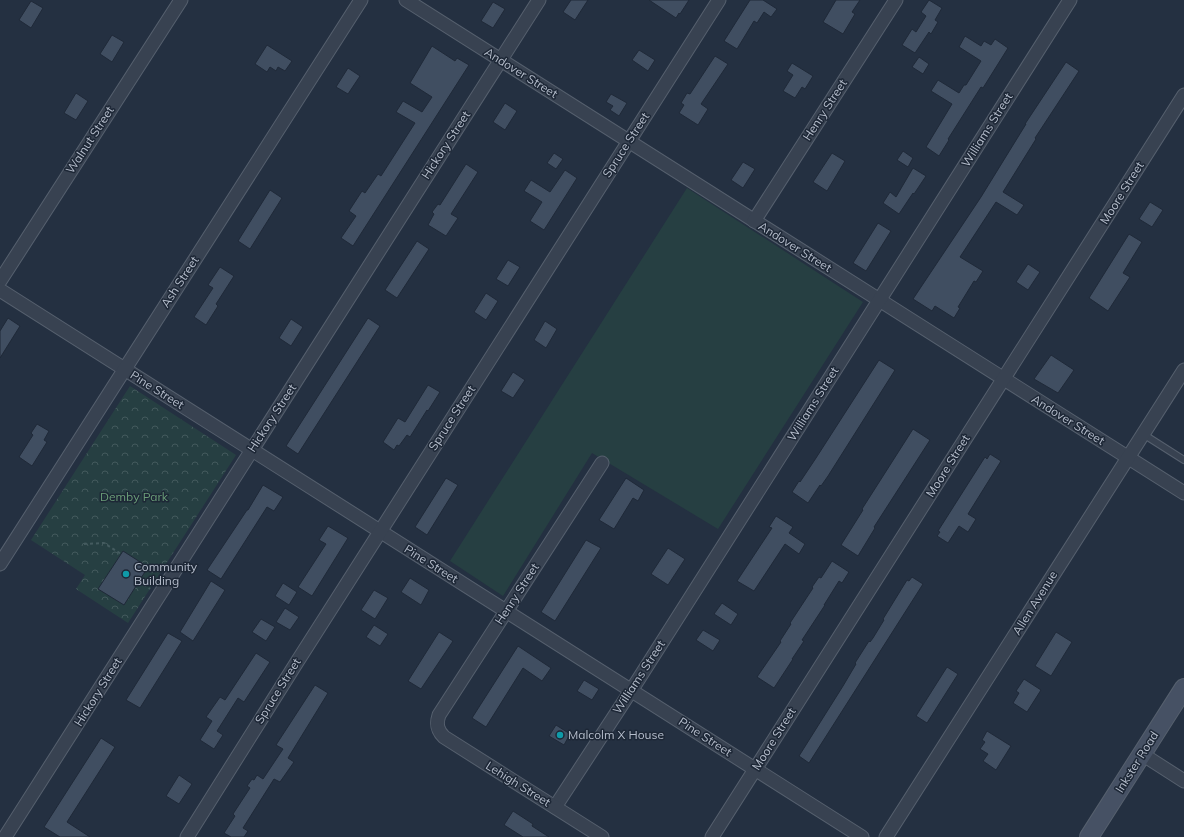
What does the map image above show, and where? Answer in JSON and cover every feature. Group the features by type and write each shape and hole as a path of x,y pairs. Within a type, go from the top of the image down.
{"main road":[{"name":"Inkster Road","path":"1089,837 1184,688"}],"street":[{"name":"Walnut Street","path":"0,281 180,0"},
{"name":"Ash Street","path":"0,564 361,0"},
{"name":"Andover Street","path":"406,0 1184,493"},
{"name":"Hickory Street","path":"6,837 539,0"},
{"name":"Spruce Street","path":"187,837 380,531 719,0"},
{"name":"Henry Street","path":"754,221 896,0"},
{"name":"Williams Street","path":"555,807 632,690 1070,0"},
{"name":"Moore Street","path":"712,837 1184,95"},
{"name":"Pine Street","path":"0,290 862,837"},
{"name":"Allen Avenue","path":"886,837 1184,370"},
{"name":"Henry Street","path":"438,727 437,721 439,715 602,463"},
{"name":"Lehigh Street","path":"438,727 444,737 602,837"},
{"path":"1142,754 1184,781"}],"lane":[{"path":"1143,434 1184,460"}],"path":[{"path":"84,544 104,543 121,554"}],"green space":[{"path":"687,188 863,302 718,529 592,453 503,596 450,561"},
{"name":"Demby Park","path":"130,386 236,455 128,623 76,589 85,575 31,540"}],"building":[{"path":"571,0 588,0 575,20 563,12"},
{"path":"649,0 689,0 676,18"},
{"path":"750,0 763,0 777,9 771,17 764,12 757,23 754,21 737,49 724,41"},
{"path":"836,0 860,0 852,12 855,14 843,34 823,22"},
{"path":"929,0 942,8 935,20 938,22 931,34 929,32 915,53 902,45 912,29 916,32 926,16 921,12"},
{"path":"31,1 43,8 31,28 19,20"},
{"path":"493,2 505,9 493,28 481,21"},
{"path":"112,35 124,42 112,62 100,54"},
{"path":"965,36 981,46 984,41 991,45 995,39 1008,48 983,88 981,87 939,156 926,147 952,104 931,91 938,80 959,93 964,85 966,85 981,61 959,47"},
{"path":"267,45 292,61 285,71 278,67 276,71 270,67 267,72 255,64"},
{"path":"432,46 455,61 457,58 469,65 353,246 341,238 356,216 349,211 362,191 365,193 378,174 381,176 415,123 396,112 403,101 422,112 432,97 410,83"},
{"path":"639,50 655,60 648,71 632,60"},
{"path":"715,56 728,64 701,104 708,109 698,125 679,113 684,105 681,103 687,93 690,94"},
{"path":"919,57 929,64 923,74 912,67"},
{"path":"1066,62 1079,71 1035,138 1036,139 1003,192 1024,205 1017,215 996,202 960,257 983,271 976,282 974,281 958,307 960,308 954,318 935,306 932,311 913,299 981,197 1025,124"},
{"path":"792,63 813,76 805,89 802,87 795,98 783,91 793,75 787,71"},
{"path":"348,68 360,76 348,94 336,87"},
{"path":"76,93 88,101 76,120 64,113"},
{"path":"611,94 627,103 619,116 610,110 613,106 606,102"},
{"path":"505,103 517,111 505,130 493,122"},
{"path":"903,151 913,158 908,167 897,160"},
{"path":"554,153 563,159 556,169 547,163"},
{"path":"832,153 845,161 827,191 813,182"},
{"path":"743,162 755,169 743,188 731,180"},
{"path":"466,164 478,172 451,214 458,218 446,236 428,225 434,214 432,212 438,204 440,205"},
{"path":"913,168 926,176 899,214 883,203 890,192 896,197"},
{"path":"565,170 577,178 544,230 530,221 542,202 524,191 531,180 550,192"},
{"path":"270,190 282,198 250,249 238,241"},
{"path":"1150,202 1163,210 1152,227 1139,219"},
{"path":"878,223 891,231 866,271 853,263"},
{"path":"1129,234 1142,242 1123,273 1130,277 1108,311 1089,298"},
{"path":"417,241 429,249 397,298 385,290"},
{"path":"508,260 520,267 508,286 496,279"},
{"path":"1028,264 1040,272 1028,290 1016,282"},
{"path":"220,267 234,276 216,304 218,306 206,325 194,317 213,288 208,285"},
{"path":"486,293 498,301 486,320 474,312"},
{"path":"8,318 20,326 0,358 0,331"},
{"path":"368,318 380,326 298,454 286,446"},
{"path":"291,319 303,327 291,346 279,338"},
{"path":"545,321 557,329 546,348 534,340"},
{"path":"1051,355 1074,370 1058,393 1034,379"},
{"path":"879,360 895,370 828,476 808,503 792,492 816,458"},
{"path":"513,372 525,380 513,398 501,391"},
{"path":"428,385 440,392 410,437 407,435 394,450 383,442 398,418 405,422"},
{"path":"37,424 49,431 44,440 47,442 32,466 19,457 33,435 31,433"},
{"path":"913,429 930,440 874,527 875,528 858,556 841,545"},
{"path":"990,454 1001,461 968,514 976,519 968,532 959,526 948,543 937,536 940,532 938,531 985,457 987,459"},
{"path":"446,478 458,485 427,535 415,527"},
{"path":"626,478 644,490 638,501 633,498 614,529 599,520"},
{"path":"263,485 283,497 274,511 267,507 221,579 207,570 248,510"},
{"path":"776,516 793,527 789,533 805,544 799,554 785,544 754,591 737,581 772,528 769,527"},
{"path":"328,526 348,538 312,596 298,587 326,544 319,540"},
{"path":"586,540 601,548 555,621 541,612"},
{"path":"668,548 685,559 668,585 651,574"},
{"name":"Community Building","path":"123,551 148,567 124,605 98,589"},
{"path":"832,561 849,572 842,583 839,581 802,640 804,641 774,688 757,677 781,642 780,641 791,624 790,623 813,588 812,587 819,577 821,578"},
{"path":"912,577 923,584 809,763 799,756 843,686 856,664 855,663 869,641 870,642 873,638 907,580 909,581"},
{"path":"410,578 429,590 421,605 401,592"},
{"path":"211,581 225,590 193,641 180,632"},
{"path":"283,583 297,592 289,605 275,596"},
{"path":"374,590 388,598 375,619 361,610"},
{"path":"722,603 738,614 731,625 714,614"},
{"path":"285,608 299,617 290,630 276,622"},
{"path":"261,619 275,627 266,641 252,632"},
{"path":"374,625 388,634 380,646 366,637"},
{"path":"703,630 720,640 713,651 696,640"},
{"path":"439,632 453,641 421,689 408,681"},
{"path":"1056,632 1072,642 1051,676 1035,666"},
{"path":"168,633 182,641 140,708 126,700"},
{"path":"518,646 551,668 542,681 523,668 486,727 472,718"},
{"path":"256,653 270,662 244,702 238,698 217,731 223,735 214,749 200,740 212,721 206,717 220,697 225,700"},
{"path":"947,667 958,674 927,723 916,716"},
{"path":"1024,679 1041,690 1027,712 1013,703 1019,693 1016,691"},
{"path":"584,680 599,689 592,700 577,691"},
{"path":"315,685 328,693 288,758 294,762 280,782 274,779 243,828 248,831 244,837 231,837 224,833 235,816 233,814 250,788 247,786 257,775 263,779 283,749 276,745"},
{"name":"Malcolm X House","path":"556,725 570,734 564,745 549,736"},
{"path":"987,731 1011,746 996,770 983,761 988,754 980,749 985,742 982,740"},
{"path":"101,738 115,747 67,822 90,837 60,837 44,827"},
{"path":"179,775 192,784 179,804 166,796"},
{"path":"513,811 549,837 523,837 504,825"}],"place":[{"name":"Community Building","path":"126,574"},
{"name":"Malcolm X House","path":"560,735"}]}
